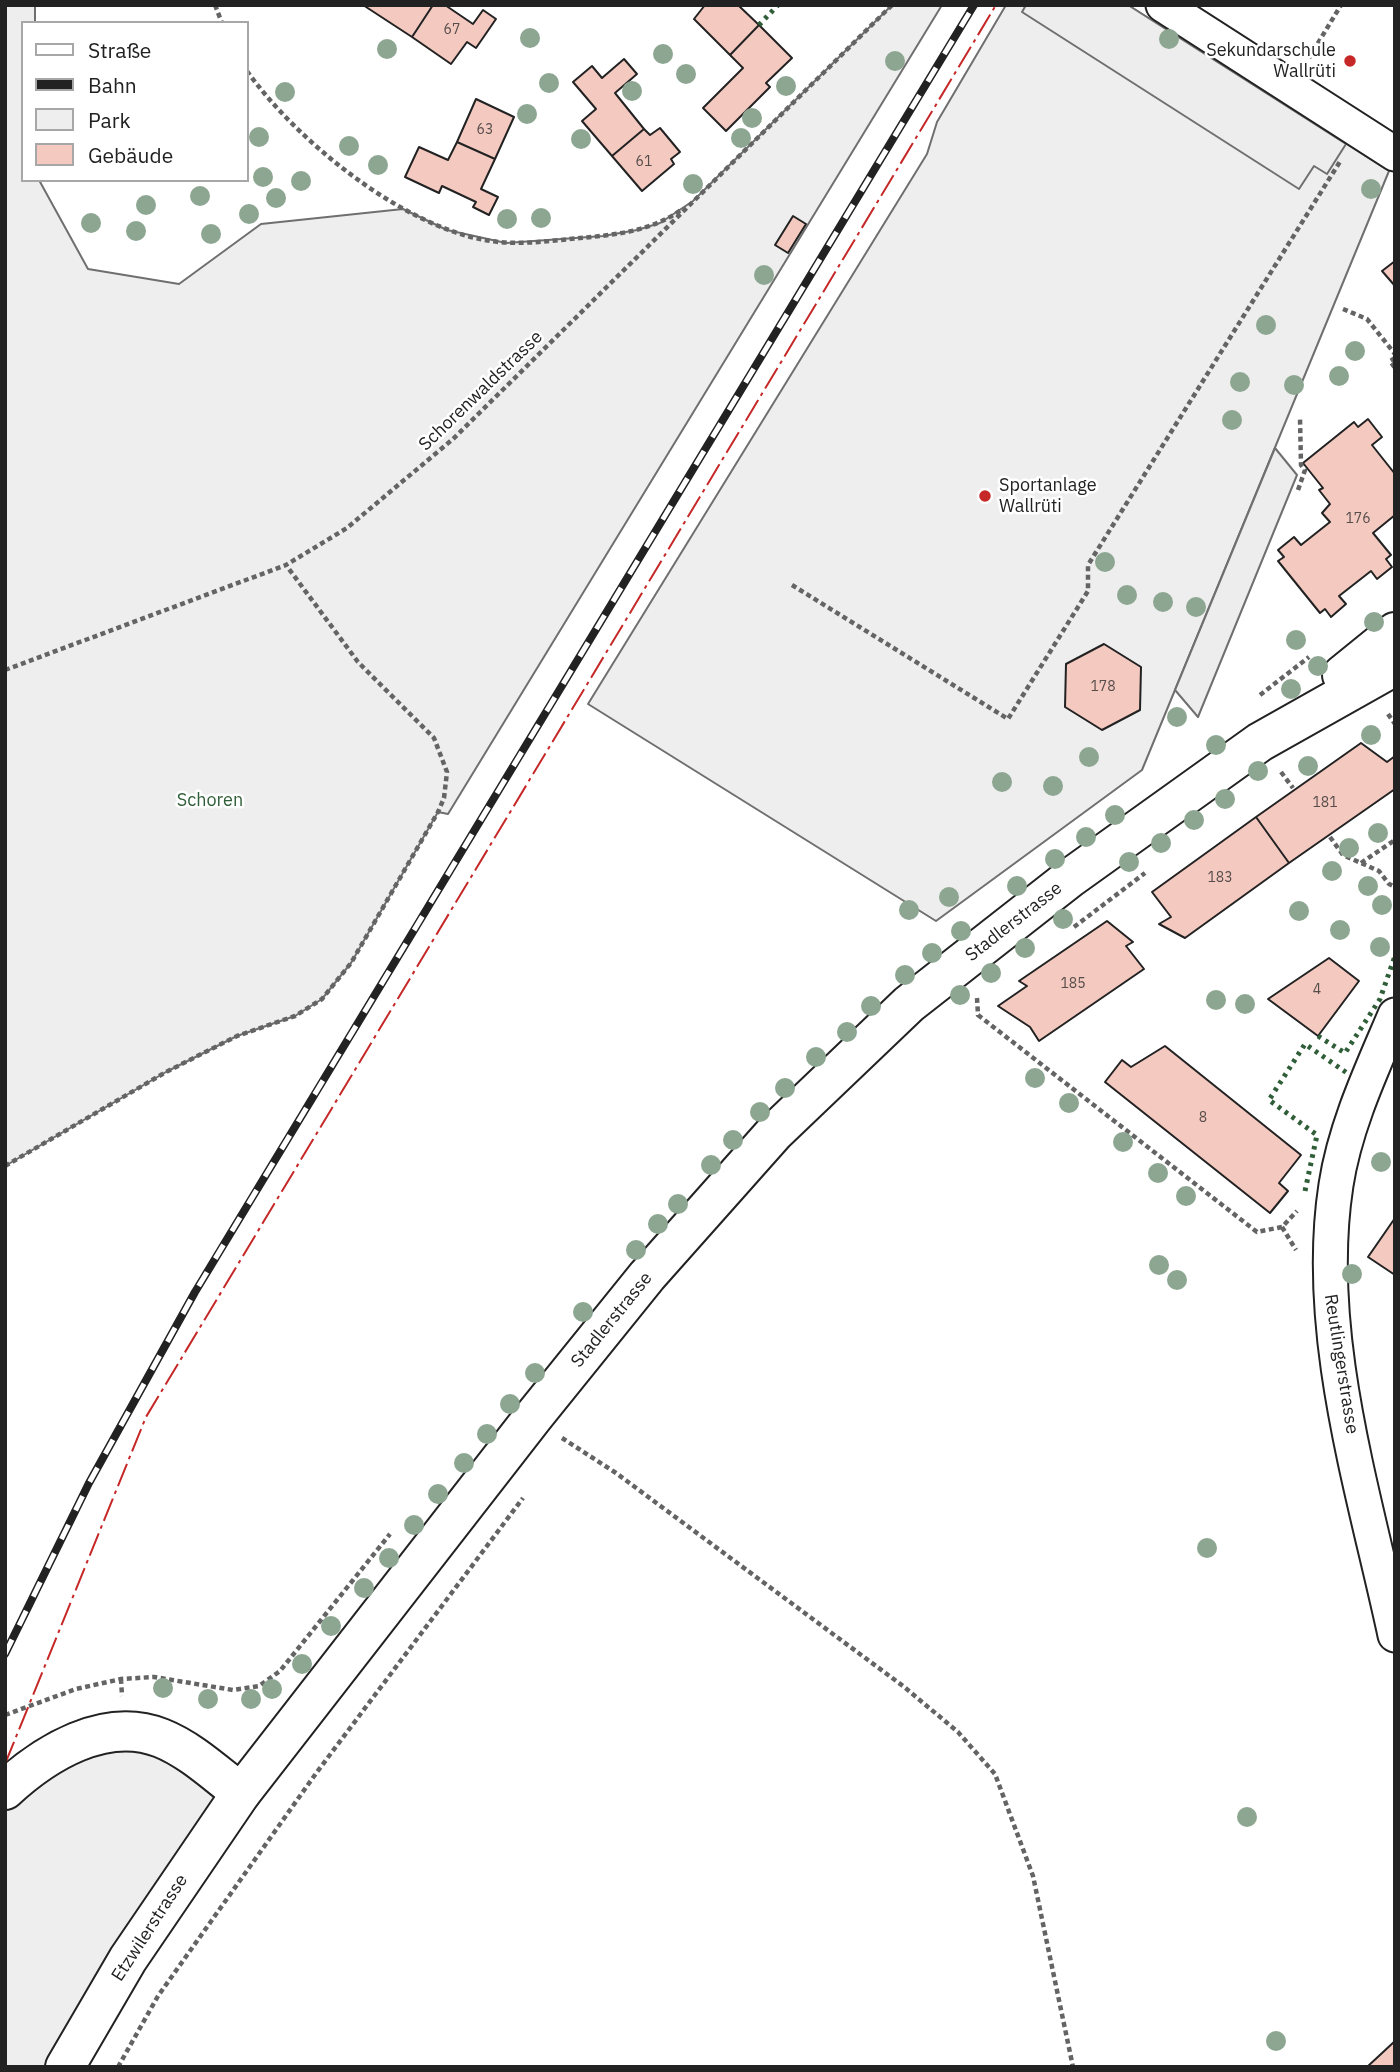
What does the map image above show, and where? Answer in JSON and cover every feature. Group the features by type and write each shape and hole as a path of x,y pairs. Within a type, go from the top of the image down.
{"main road":[{"name":"Stadlerstrasse","path":"241,1793 534,1416 647,1276 775,1132 909,1004 1070,878 1394,643"},
{"path":"5,1790 24,1772 58,1749 92,1737 125,1732 160,1737 190,1753 241,1793"},
{"name":"Etzwilerstrasse","path":"65,2067 128,1959 241,1793"}],"street":[{"path":"1163,5 1395,154"},
{"name":"Reutlingerstrasse","path":"1395,1015 1359,1102 1336,1184 1328,1299 1340,1382 1395,1635"}],"path":[{"name":"Schorenwaldstrasse","path":"5,670 286,565 347,528 425,465 892,5"},
{"path":"1308,59 1341,5"},
{"path":"248,72 282,111 356,178 403,209 465,236 506,243 603,236 660,223 693,201"},
{"path":"792,585 1008,719 1088,591 1088,565 1359,131"},
{"path":"1343,309 1367,319 1395,356 1390,361 1395,368"},
{"path":"1298,490 1305,470 1301,465 1300,418"},
{"path":"5,1166 166,1072 237,1036 295,1016 322,999 351,963 438,812 447,772 434,738 358,662 286,565"},
{"path":"1271,781 1282,774"},
{"path":"1330,837 1343,855 1379,871 1389,884 1395,887"},
{"path":"1361,863 1395,840"},
{"path":"1063,935 1142,878 1149,867"},
{"path":"988,989 977,997 978,1015 1257,1232 1282,1227 1301,1204"},
{"path":"534,1416 565,1441 616,1473 903,1686 958,1732 995,1774 1033,1876 1073,2067"},
{"path":"557,1452 565,1441"},
{"path":"118,2067 158,1996 317,1772 524,1496"},
{"path":"5,1715 76,1689 121,1679 154,1677 233,1690 259,1686 281,1671"}],"green space":[{"name":"Schoren","path":"5,5 35,5 35,21 21,21 21,182 40,182 88,269 179,284 261,224 403,209 447,230 506,243 603,236 660,223 693,201 892,5 942,5 448,814 438,812 351,963 322,999 295,1016 237,1036 166,1072 5,1166"},
{"name":"Sportanlage Wallrüti","path":"1006,5 1128,5 1389,171 1142,770 936,921 588,704 927,154 937,122"},
{"path":"125,1732 241,1793 65,2067 5,2067 5,1790"}],"shaded area":[{"path":"1026,5 1128,5 1346,144 1327,174 1314,166 1299,189 1022,12"},
{"path":"1275,448 1297,475 1198,717 1175,690"}],"building":[{"path":"363,5 433,5 412,37"},
{"path":"433,5 445,5 473,24 483,10 496,19 476,48 467,42 451,64 412,37"},
{"path":"705,5 738,5 759,25 730,55 694,19"},
{"path":"759,25 792,58 766,83 770,87 726,131 703,108 743,68 730,55"},
{"path":"624,59 637,74 615,93 644,129 612,156 582,121 596,109 573,82 592,66 602,78"},
{"path":"476,99 514,117 495,159 457,142"},
{"path":"660,128 680,152 671,159 674,164 642,191 612,156 644,129 650,135"},
{"path":"457,142 495,159 481,189 498,197 489,215 473,207 476,202 442,186 439,193 405,177 419,147 448,160"},
{"path":"793,216 806,224 788,253 775,245"},
{"path":"1395,261 1395,286 1382,271"},
{"path":"1368,419 1382,437 1372,445 1395,474 1395,515 1373,533 1391,555 1386,559 1392,567 1377,579 1371,571 1339,596 1346,604 1331,617 1325,609 1320,613 1278,561 1284,557 1278,550 1294,537 1301,545 1330,522 1322,513 1330,504 1319,490 1323,488 1303,463 1354,422 1358,427"},
{"path":"1104,644 1141,667 1140,710 1102,730 1065,707 1066,664"},
{"path":"1361,743 1387,762 1395,756 1395,789 1289,863 1256,817"},
{"path":"1256,817 1289,863 1185,938 1159,924 1171,917 1152,892"},
{"path":"1107,921 1133,942 1126,946 1144,969 1039,1041 1030,1027 998,1006 1027,986 1019,981"},
{"path":"1329,958 1359,981 1318,1036 1268,999"},
{"path":"1165,1046 1301,1155 1279,1183 1288,1191 1270,1213 1105,1082 1122,1060 1131,1067"},
{"path":"1395,1218 1395,1275 1368,1257"},
{"path":"1395,2041 1395,2067 1367,2067"}],"railway":[{"path":"5,1654 89,1483 195,1292 974,5"}],"hedge":[{"path":"759,25 778,5"},
{"path":"1318,1036 1345,1053 1380,999 1395,956"},
{"path":"1305,1191 1317,1135 1269,1100 1305,1044 1347,1073"}],"power":[{"path":"5,1764 146,1417 996,5"}],"place":[{"name":"Sekundarschule Wallrüti","path":"1350,61"},
{"name":"Sportanlage Wallrüti","path":"985,496"}]}
